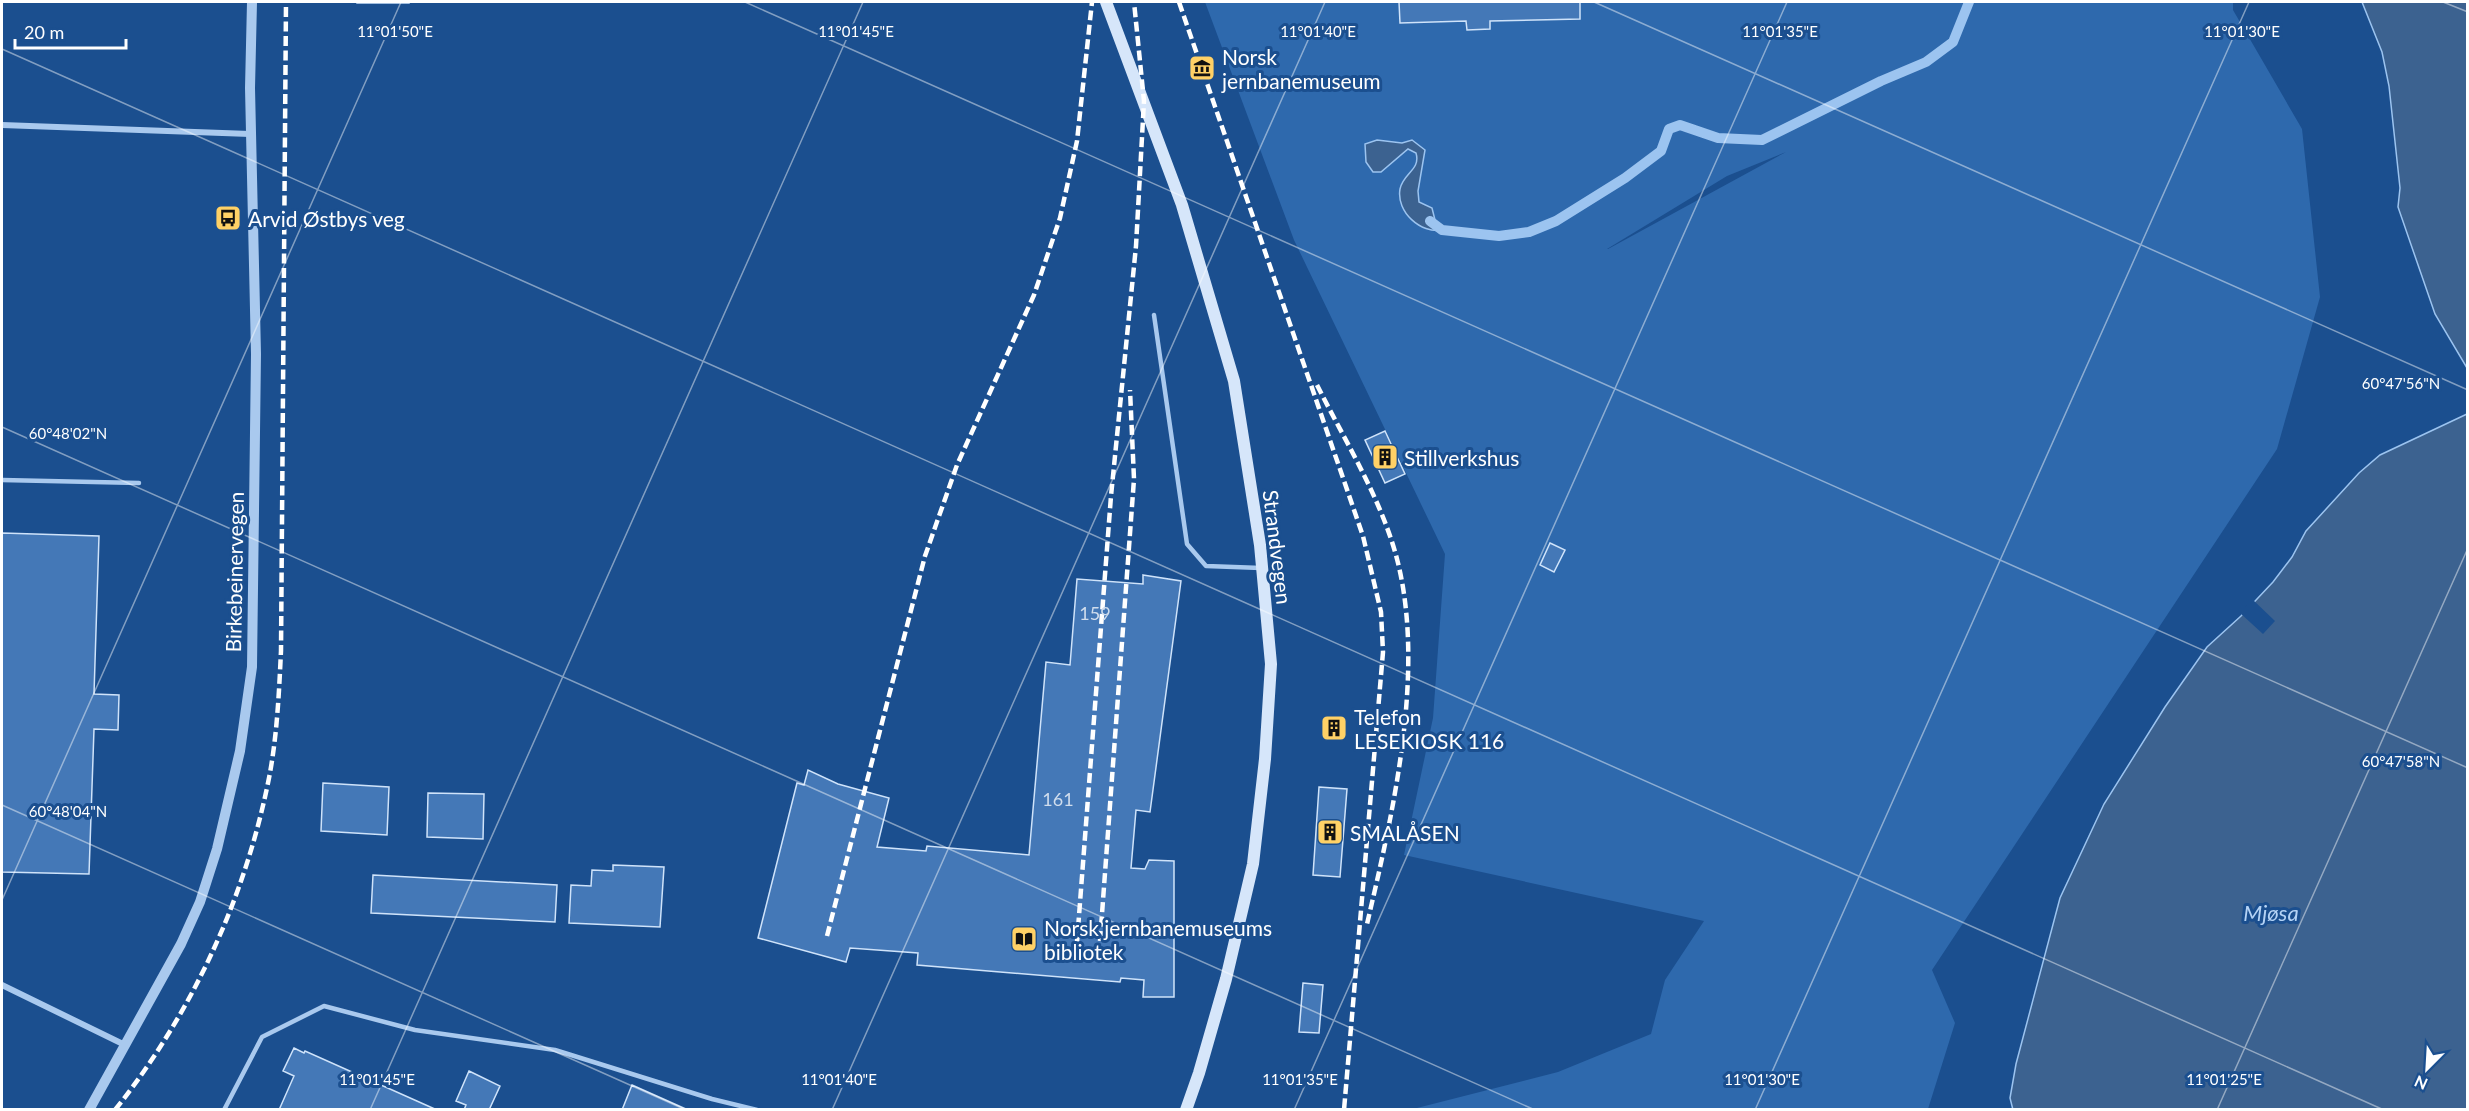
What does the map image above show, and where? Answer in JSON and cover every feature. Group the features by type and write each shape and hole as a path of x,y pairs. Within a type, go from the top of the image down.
{"main road":[{"name":"Strandvegen","path":"1106,2 1182,205 1234,381 1263,568 1271,664 1265,759 1253,864 1226,979 1186,1110"}],"street":[{"name":"Birkebeinervegen","path":"89,1110 181,944 205,889 240,751 252,667 256,354 250,134 252,2"},
{"path":"2,125 250,134"},
{"path":"2,985 125,1045"}],"lane":[{"path":"1154,315 1187,544 1206,566 1263,568"},
{"path":"2,480 138,483"},
{"path":"224,1110 262,1037 324,1006 415,1030 555,1050 757,1110"}],"shaded area":[{"path":"1205,2 2233,2 2233,10 2302,129 2320,297 2277,449 1932,970 1955,1023 1928,1109 1413,1109 1558,1072 1651,1034 1665,980 1704,921 1404,855 1433,718 1445,554 1294,240","holes":["1786,152 1608,249 1727,176"]}],"water":[{"path":"2362,2 2467,2 2467,368 2435,314 2398,207 2400,188 2389,86 2382,52"},
{"path":"1377,140 1402,143 1412,140 1425,150 1418,191 1419,202 1432,208 1436,224 1442,230 1426,229 1418,225 1402,206 1400,189 1404,179 1416,164 1416,153 1408,149 1381,172 1373,172 1366,162 1365,144"},
{"name":"Mjøsa","path":"2467,414 2467,1109 2013,1110 2010,1098 2016,1064 2060,898 2104,804 2165,707 2207,647 2273,582 2292,557 2306,531 2359,473 2380,455"}],"pier":[{"path":"2252,599 2275,621 2263,634 2240,613"}],"building":[{"path":"409,2 409,3 357,3"},
{"path":"1399,2 1580,2 1580,19 1490,21 1490,29 1467,30 1466,21 1400,23"},
{"name":"Stillverkshus","path":"1385,431 1405,474 1385,483 1365,440"},
{"path":"2,533 99,536 94,694 119,695 118,730 94,729 89,874 2,872"},
{"path":"1550,543 1565,550 1554,572 1540,565"},
{"path":"1143,575 1181,581 1150,812 1136,810 1131,868 1145,869 1149,860 1174,861 1174,997 1143,997 1144,980 1121,978 1120,982 917,965 918,953 850,948 846,962 758,938 797,783 804,785 808,770 838,784 889,798 877,847 926,851 927,846 1029,855 1046,662 1070,665 1077,579 1143,584"},
{"path":"323,783 389,787 387,835 321,831"},
{"name":"SMALÅSEN","path":"1319,787 1347,789 1340,877 1313,875"},
{"path":"428,793 484,794 483,839 427,837"},
{"path":"613,865 664,867 660,927 569,923 571,885 591,886 592,870 613,871"},
{"path":"373,875 557,885 555,922 371,913"},
{"path":"1303,983 1323,985 1319,1033 1299,1032"},
{"path":"294,1048 437,1110 279,1110 294,1076 283,1071"},
{"path":"469,1071 500,1086 489,1110 464,1110 466,1105 456,1101"},
{"path":"632,1085 688,1110 622,1110"}],"waterway":[{"path":"1430,221 1442,230 1499,236 1529,232 1556,221 1625,178 1661,151 1669,129 1680,125 1718,138 1762,140 1881,81 1926,62 1953,42 1969,2"}],"railway":[{"path":"115,1110 143,1073 168,1034 212,953 246,867 259,823 272,762 281,651 286,2"},
{"path":"827,936 925,556 957,465 1034,295 1060,218 1077,141 1092,2"},
{"path":"1077,942 1111,496 1136,246 1144,101 1134,2"},
{"path":"1179,2 1363,536 1381,612 1383,652 1344,1110"},
{"path":"1317,385 1362,470 1382,514 1397,559 1405,602 1408,648 1403,742 1387,836 1367,924"},
{"path":"1100,941 1134,479 1130,390"}],"place":[{"name":"Norsk jernbanemuseum","path":"1202,68"},
{"name":"Arvid Østbys veg","path":"228,218"},
{"name":"Stillverkshus","path":"1385,457"},
{"name":"Telefon LESEKIOSK 116","path":"1334,728"},
{"name":"SMALÅSEN","path":"1330,832"},
{"name":"Norsk jernbanemuseums bibliotek","path":"1024,939"}]}
